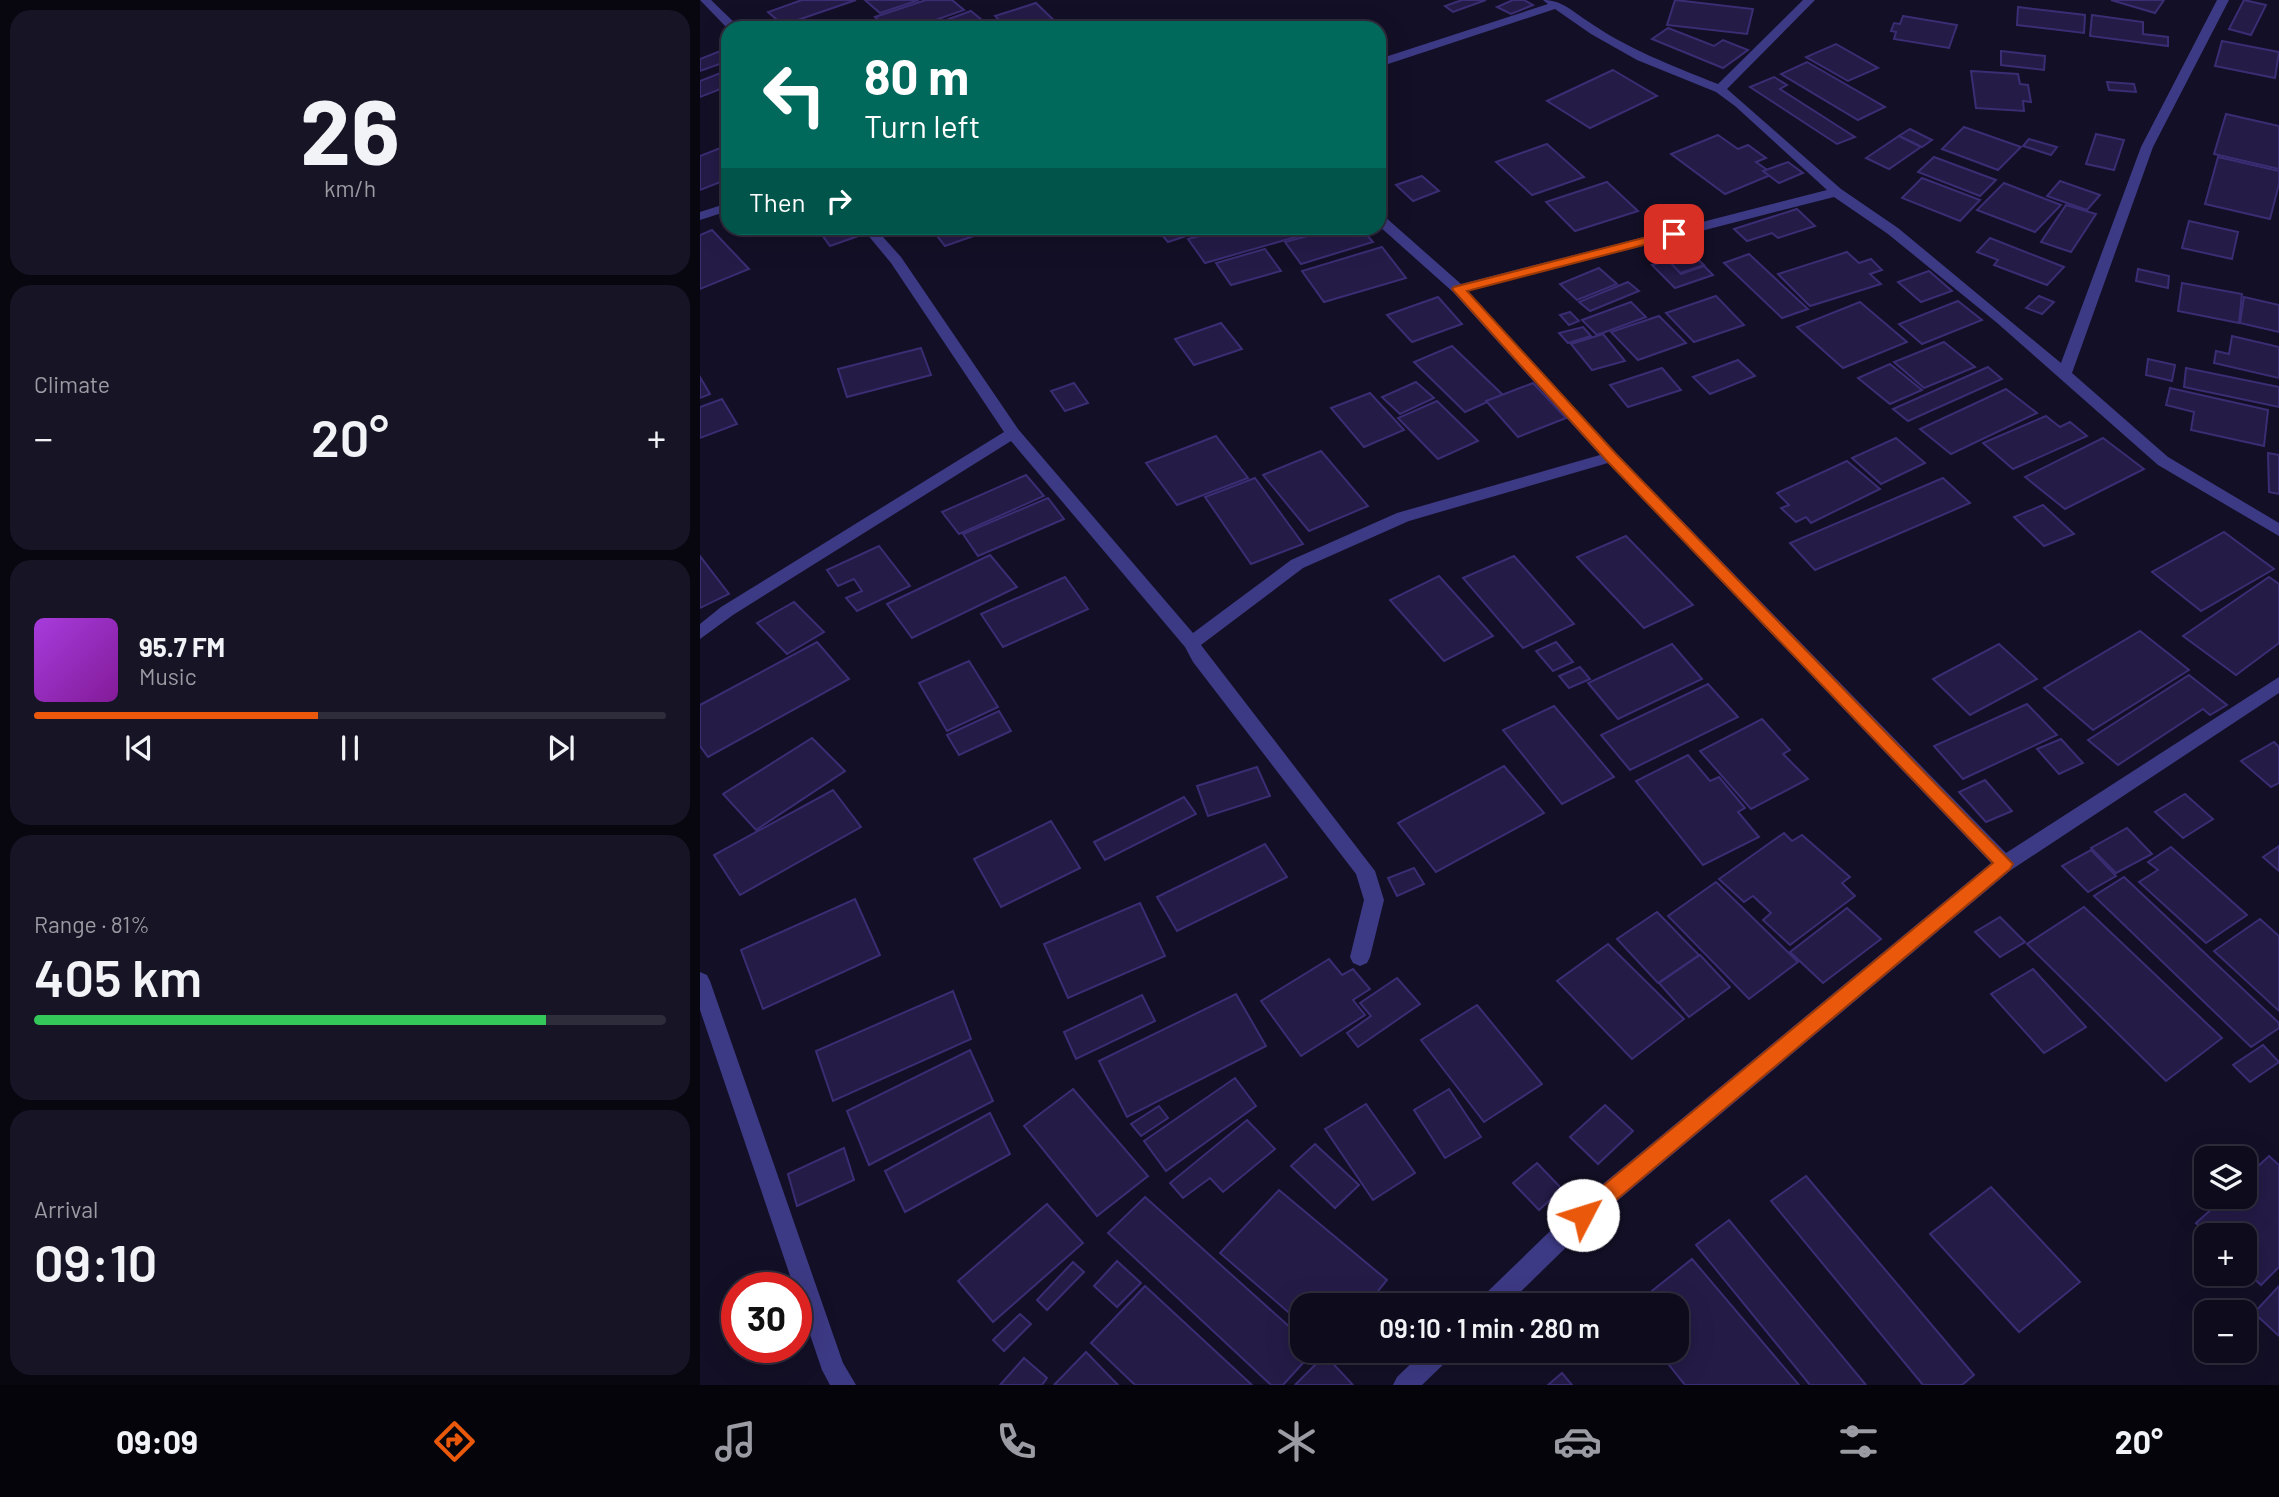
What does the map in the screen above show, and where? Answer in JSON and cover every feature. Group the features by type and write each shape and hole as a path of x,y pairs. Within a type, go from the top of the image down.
{"street":[{"path":"704,0 726,21"},
{"path":"1720,89 1809,0"},
{"path":"2064,374 2147,147 2223,0"},
{"path":"1386,61 1553,3 1595,32 1642,57 1720,89 1739,103 1836,192 1893,231 2163,461 2279,530"},
{"path":"1458,289 1836,192"},
{"path":"700,216 721,209"},
{"path":"1386,225 1458,289 1611,457 2004,864"},
{"path":"874,235 896,260 1013,433 1192,643 1199,657 1366,871 1374,900 1360,957"},
{"path":"700,633 738,603 1013,433"},
{"path":"1192,643 1297,564 1391,522 1611,457"},
{"path":"1502,1293 1583,1215 2004,864 2279,684"},
{"path":"700,981 834,1370 844,1385"},
{"path":"1405,1385 1428,1363"}],"building":[{"path":"802,0 856,0 795,21 778,21 768,12"},
{"path":"865,0 919,0 880,13"},
{"path":"926,0 952,0 964,10 933,21 879,21 875,17"},
{"path":"1462,0 1486,0 1453,12 1445,6"},
{"path":"1513,0 1524,0 1533,5 1511,14 1497,7"},
{"path":"1675,0 1753,9 1747,34 1667,25"},
{"path":"2111,0 2164,0 2155,13"},
{"path":"2244,0 2266,5 2251,35 2229,29"},
{"path":"1036,3 1055,21 1000,21 995,16"},
{"path":"2018,7 2085,15 2084,33 2017,25"},
{"path":"971,11 983,21 943,21"},
{"path":"2092,15 2143,22 2143,34 2168,37 2168,46 2090,36"},
{"path":"1903,16 1957,25 1949,48 1894,39 1896,32 1891,31 1894,23 1900,24"},
{"path":"1668,28 1714,46 1723,40 1748,50 1723,68 1652,39"},
{"path":"2222,41 2279,52 2275,78 2215,66"},
{"path":"1836,44 1878,68 1848,81 1806,57"},
{"path":"721,51 721,64 700,71 700,59"},
{"path":"2001,51 2045,56 2044,70 2001,65"},
{"path":"1807,62 1885,107 1858,120 1781,74"},
{"path":"1613,70 1657,96 1590,128 1547,101"},
{"path":"1971,71 2018,74 2020,84 2028,85 2031,102 2023,101 2024,111 1976,108"},
{"path":"721,73 721,89 700,97 700,81"},
{"path":"1774,77 1787,85 1780,89 1855,137 1837,144 1750,87"},
{"path":"2107,82 2134,84 2136,92 2109,90"},
{"path":"2226,114 2279,126 2279,169 2214,154"},
{"path":"1964,127 2021,147 1998,170 1942,149"},
{"path":"1910,129 1932,140 1922,147 1899,136"},
{"path":"2096,134 2124,140 2114,170 2086,164"},
{"path":"1718,135 1738,149 1748,145 1766,158 1756,162 1773,174 1725,194 1671,154"},
{"path":"1899,136 1921,147 1889,169 1866,158"},
{"path":"2029,139 2057,147 2051,155 2023,146"},
{"path":"1547,144 1584,177 1532,195 1496,162"},
{"path":"721,148 721,182 700,190 700,156"},
{"path":"1934,157 1996,180 1980,196 1918,172"},
{"path":"2218,157 2279,171 2279,184 2270,219 2205,204"},
{"path":"1788,162 1803,173 1779,183 1763,171"},
{"path":"1422,176 1439,191 1413,201 1396,185"},
{"path":"1922,178 1980,200 1960,221 1902,198"},
{"path":"2060,181 2100,195 2087,210 2047,196"},
{"path":"1607,182 1638,211 1575,231 1546,202"},
{"path":"2004,183 2061,205 2035,232 1977,210"},
{"path":"2066,205 2096,214 2071,252 2041,242"},
{"path":"1797,209 1815,226 1778,238 1772,233 1747,241 1734,229"},
{"path":"2189,221 2238,232 2232,259 2182,248"},
{"path":"712,230 749,269 700,289 700,235"},
{"path":"822,235 861,235 830,246"},
{"path":"936,235 977,235 945,246"},
{"path":"1162,235 1189,235 1168,242"},
{"path":"1203,235 1303,235 1205,263 1188,239"},
{"path":"1311,235 1367,235 1373,242 1301,264 1285,242"},
{"path":"1990,238 2064,267 2047,285 1994,265 1998,260 1977,252"},
{"path":"1382,247 1406,278 1324,302 1302,271"},
{"path":"1265,249 1281,271 1231,285 1216,263"},
{"path":"1847,252 1859,263 1871,259 1882,270 1870,274 1881,284 1810,306 1778,274"},
{"path":"1691,253 1704,265 1680,273 1668,260"},
{"path":"1749,254 1808,309 1782,318 1724,263"},
{"path":"1668,260 1681,274 1704,266 1713,275 1675,288 1652,265"},
{"path":"1599,268 1617,284 1577,300 1560,284"},
{"path":"2138,269 2169,276 2168,288 2136,281"},
{"path":"1929,271 1952,291 1921,302 1898,282"},
{"path":"1628,282 1639,291 1590,311 1579,302"},
{"path":"2182,283 2242,294 2239,323 2178,311"},
{"path":"1716,296 1744,325 1694,342 1666,313"},
{"path":"2039,296 2054,302 2042,314 2026,308"},
{"path":"1438,297 1462,324 1412,342 1387,315"},
{"path":"2244,297 2279,305 2279,332 2240,323"},
{"path":"1958,301 1982,320 1922,344 1899,324"},
{"path":"1631,302 1646,317 1597,335 1582,320"},
{"path":"1860,302 1907,342 1843,368 1797,327"},
{"path":"1570,312 1579,321 1569,325 1560,315"},
{"path":"1659,316 1686,343 1638,360 1611,332"},
{"path":"1221,323 1242,349 1194,365 1175,339"},
{"path":"1583,327 1591,336 1568,343 1559,333"},
{"path":"1603,334 1625,361 1592,370 1571,344"},
{"path":"2232,336 2279,347 2279,378 2214,363 2216,351 2229,354"},
{"path":"1944,342 1975,367 1924,388 1894,362"},
{"path":"1452,346 1503,395 1465,412 1414,362"},
{"path":"921,348 931,375 847,397 838,369"},
{"path":"2148,359 2175,365 2172,381 2146,375"},
{"path":"1738,360 1755,376 1710,394 1693,377"},
{"path":"1890,364 1922,390 1890,404 1858,378"},
{"path":"1988,367 2002,379 1908,421 1893,409"},
{"path":"1662,368 1681,390 1628,407 1610,385"},
{"path":"2186,368 2279,387 2279,407 2184,387"},
{"path":"700,377 710,394 700,398"},
{"path":"1416,382 1434,398 1400,414 1382,397"},
{"path":"1074,383 1088,403 1065,411 1051,391"},
{"path":"1533,383 1566,418 1518,437 1486,401"},
{"path":"2170,388 2268,410 2264,446 2191,430 2194,412 2166,405"},
{"path":"2006,389 2037,413 1951,454 1920,429"},
{"path":"1370,393 1404,430 1364,447 1331,408"},
{"path":"722,399 737,424 700,438 700,407"},
{"path":"1437,401 1478,441 1438,459 1398,418"},
{"path":"2046,416 2060,427 2070,422 2087,436 2013,469 1983,443"},
{"path":"1216,436 1248,478 1177,505 1146,463"},
{"path":"1896,438 1925,463 1881,484 1852,458"},
{"path":"2103,438 2144,469 2065,509 2025,477"},
{"path":"1321,451 1368,506 1309,531 1263,475"},
{"path":"2268,453 2279,455 2279,494 2269,492"},
{"path":"1847,461 1880,489 1811,523 1806,517 1796,522 1781,508 1789,505 1777,493"},
{"path":"1026,475 1044,496 959,534 942,512"},
{"path":"1255,478 1303,544 1251,564 1205,497"},
{"path":"1943,478 1970,503 1815,570 1790,543"},
{"path":"1048,498 1064,519 978,556 963,534"},
{"path":"2043,505 2074,534 2044,546 2014,517"},
{"path":"2224,532 2274,569 2201,611 2152,572"},
{"path":"1626,536 1693,605 1644,628 1577,557"},
{"path":"879,546 910,586 857,611 846,598 862,591 854,579 838,586 827,570"},
{"path":"990,555 1017,587 912,638 887,604"},
{"path":"700,556 729,594 700,608"},
{"path":"1514,556 1574,624 1523,648 1463,578"},
{"path":"1439,576 1493,636 1444,661 1390,600"},
{"path":"1065,577 1088,609 1003,647 981,614"},
{"path":"2269,577 2279,584 2279,643 2236,675 2183,636"},
{"path":"794,602 824,632 787,654 757,623"},
{"path":"2140,631 2189,670 2093,730 2044,688"},
{"path":"817,642 849,679 708,757 700,746 700,705"},
{"path":"1556,642 1573,662 1553,671 1536,651"},
{"path":"1672,644 1702,679 1618,719 1588,683"},
{"path":"1999,644 2037,679 1970,715 1933,679"},
{"path":"969,661 998,707 947,731 919,683"},
{"path":"1580,667 1590,679 1569,688 1559,676"},
{"path":"2189,675 2227,705 2210,715 2203,709 2118,765 2088,740"},
{"path":"1708,684 1738,717 1630,770 1601,735"},
{"path":"2027,704 2057,735 1963,779 1934,746"},
{"path":"1554,706 1614,777 1562,804 1503,730"},
{"path":"999,711 1011,731 959,755 947,735"},
{"path":"1762,719 1790,750 1783,754 1808,779 1751,809 1700,751"},
{"path":"812,738 845,771 756,830 723,794"},
{"path":"2061,739 2083,763 2059,774 2037,749"},
{"path":"2274,742 2279,747 2279,783 2271,787 2241,761"},
{"path":"1688,755 1710,781 1719,777 1745,808 1738,812 1759,837 1703,865 1636,781"},
{"path":"1504,766 1544,813 1436,872 1398,823"},
{"path":"1257,767 1270,796 1208,816 1197,786"},
{"path":"1985,780 2012,811 1986,822 1959,792"},
{"path":"833,790 861,827 740,895 714,855"},
{"path":"2185,794 2213,819 2183,838 2155,812"},
{"path":"1184,797 1196,814 1105,860 1094,842"},
{"path":"1051,821 1080,868 1001,907 974,859"},
{"path":"2127,828 2152,854 2116,873 2091,848"},
{"path":"1784,833 1792,841 1802,835 1850,877 1842,883 1855,896 1790,945 1763,920 1771,913 1753,896 1744,902 1719,879"},
{"path":"1265,844 1287,877 1177,931 1157,897"},
{"path":"2279,846 2279,871 2263,857"},
{"path":"2171,847 2247,915 2206,943 2139,882 2158,870 2148,862"},
{"path":"2091,850 2116,876 2088,892 2062,866"},
{"path":"1414,868 1424,884 1397,896 1388,878"},
{"path":"2124,877 2279,1023 2279,1028 2251,1047 2094,896"},
{"path":"1716,882 1798,962 1749,999 1668,916"},
{"path":"855,899 880,955 763,1009 741,950"},
{"path":"1140,903 1165,956 1068,998 1044,944"},
{"path":"2084,907 2222,1038 2166,1081 2027,944"},
{"path":"1847,908 1881,939 1823,983 1790,952"},
{"path":"1657,912 1699,955 1658,983 1617,939"},
{"path":"2000,917 2025,942 2000,957 1975,932"},
{"path":"2260,919 2279,936 2279,1011 2214,951"},
{"path":"1608,944 1684,1019 1632,1059 1557,981"},
{"path":"1700,955 1730,987 1689,1017 1659,983"},
{"path":"1329,959 1342,975 1353,969 1370,989 1353,1000 1365,1015 1301,1056 1261,1001"},
{"path":"2033,969 2086,1027 2044,1053 1991,994"},
{"path":"1397,978 1420,1004 1358,1047 1347,1033 1371,1016 1360,1003"},
{"path":"953,991 971,1039 833,1101 816,1051"},
{"path":"1236,994 1266,1046 1127,1117 1099,1061"},
{"path":"1142,995 1155,1021 1076,1059 1064,1032"},
{"path":"1477,1005 1542,1084 1484,1122 1421,1040"},
{"path":"2263,1045 2279,1062 2250,1082 2233,1065"},
{"path":"970,1050 993,1101 869,1165 847,1111"},
{"path":"1235,1078 1256,1106 1166,1171 1144,1141"},
{"path":"1073,1089 1148,1176 1097,1216 1024,1126"},
{"path":"1449,1089 1481,1137 1445,1158 1414,1110"},
{"path":"1366,1104 1415,1173 1373,1200 1325,1129"},
{"path":"1605,1105 1633,1131 1598,1164 1570,1137"},
{"path":"1159,1106 1168,1118 1141,1136 1131,1124"},
{"path":"990,1113 1010,1154 905,1212 885,1171"},
{"path":"1247,1120 1275,1149 1223,1192 1210,1178 1183,1198 1170,1183"},
{"path":"1315,1144 1359,1185 1335,1208 1291,1166"},
{"path":"844,1148 854,1180 797,1206 788,1174"},
{"path":"2269,1156 2279,1165 2279,1267 2261,1285 2257,1281 2257,1223 2196,1223 2212,1209 2257,1209 2257,1167"},
{"path":"1537,1163 1562,1189 1539,1210 1513,1183"},
{"path":"1806,1176 1974,1375 1962,1385 1923,1385 1771,1201"},
{"path":"1991,1187 2080,1282 2019,1332 1930,1234"},
{"path":"1279,1190 1387,1280 1376,1293 1290,1293 1290,1314 1220,1253"},
{"path":"1145,1197 1290,1327 1290,1363 1303,1363 1283,1385 1271,1385 1108,1233"},
{"path":"1047,1204 1083,1243 993,1322 958,1281"},
{"path":"1729,1220 1866,1385 1810,1385 1696,1245"},
{"path":"1692,1259 1799,1385 1685,1385 1668,1363 1689,1363 1689,1293 1649,1293"},
{"path":"1117,1261 1141,1283 1117,1307 1094,1286"},
{"path":"1073,1262 1084,1272 1047,1310 1037,1300"},
{"path":"1145,1286 1252,1385 1135,1385 1091,1343"},
{"path":"2279,1286 2279,1336 2257,1316 2257,1310"},
{"path":"1020,1314 1031,1324 1004,1351 993,1340"},
{"path":"1086,1352 1118,1385 1054,1385"},
{"path":"1024,1358 1047,1378 1042,1385 1000,1385"},
{"path":"1317,1363 1332,1363 1353,1385 1295,1385"},
{"path":"1562,1373 1572,1385 1548,1385"}],"route":[{"path":"1583,1215 2004,864 1611,457 1458,289 1674,234"}]}
